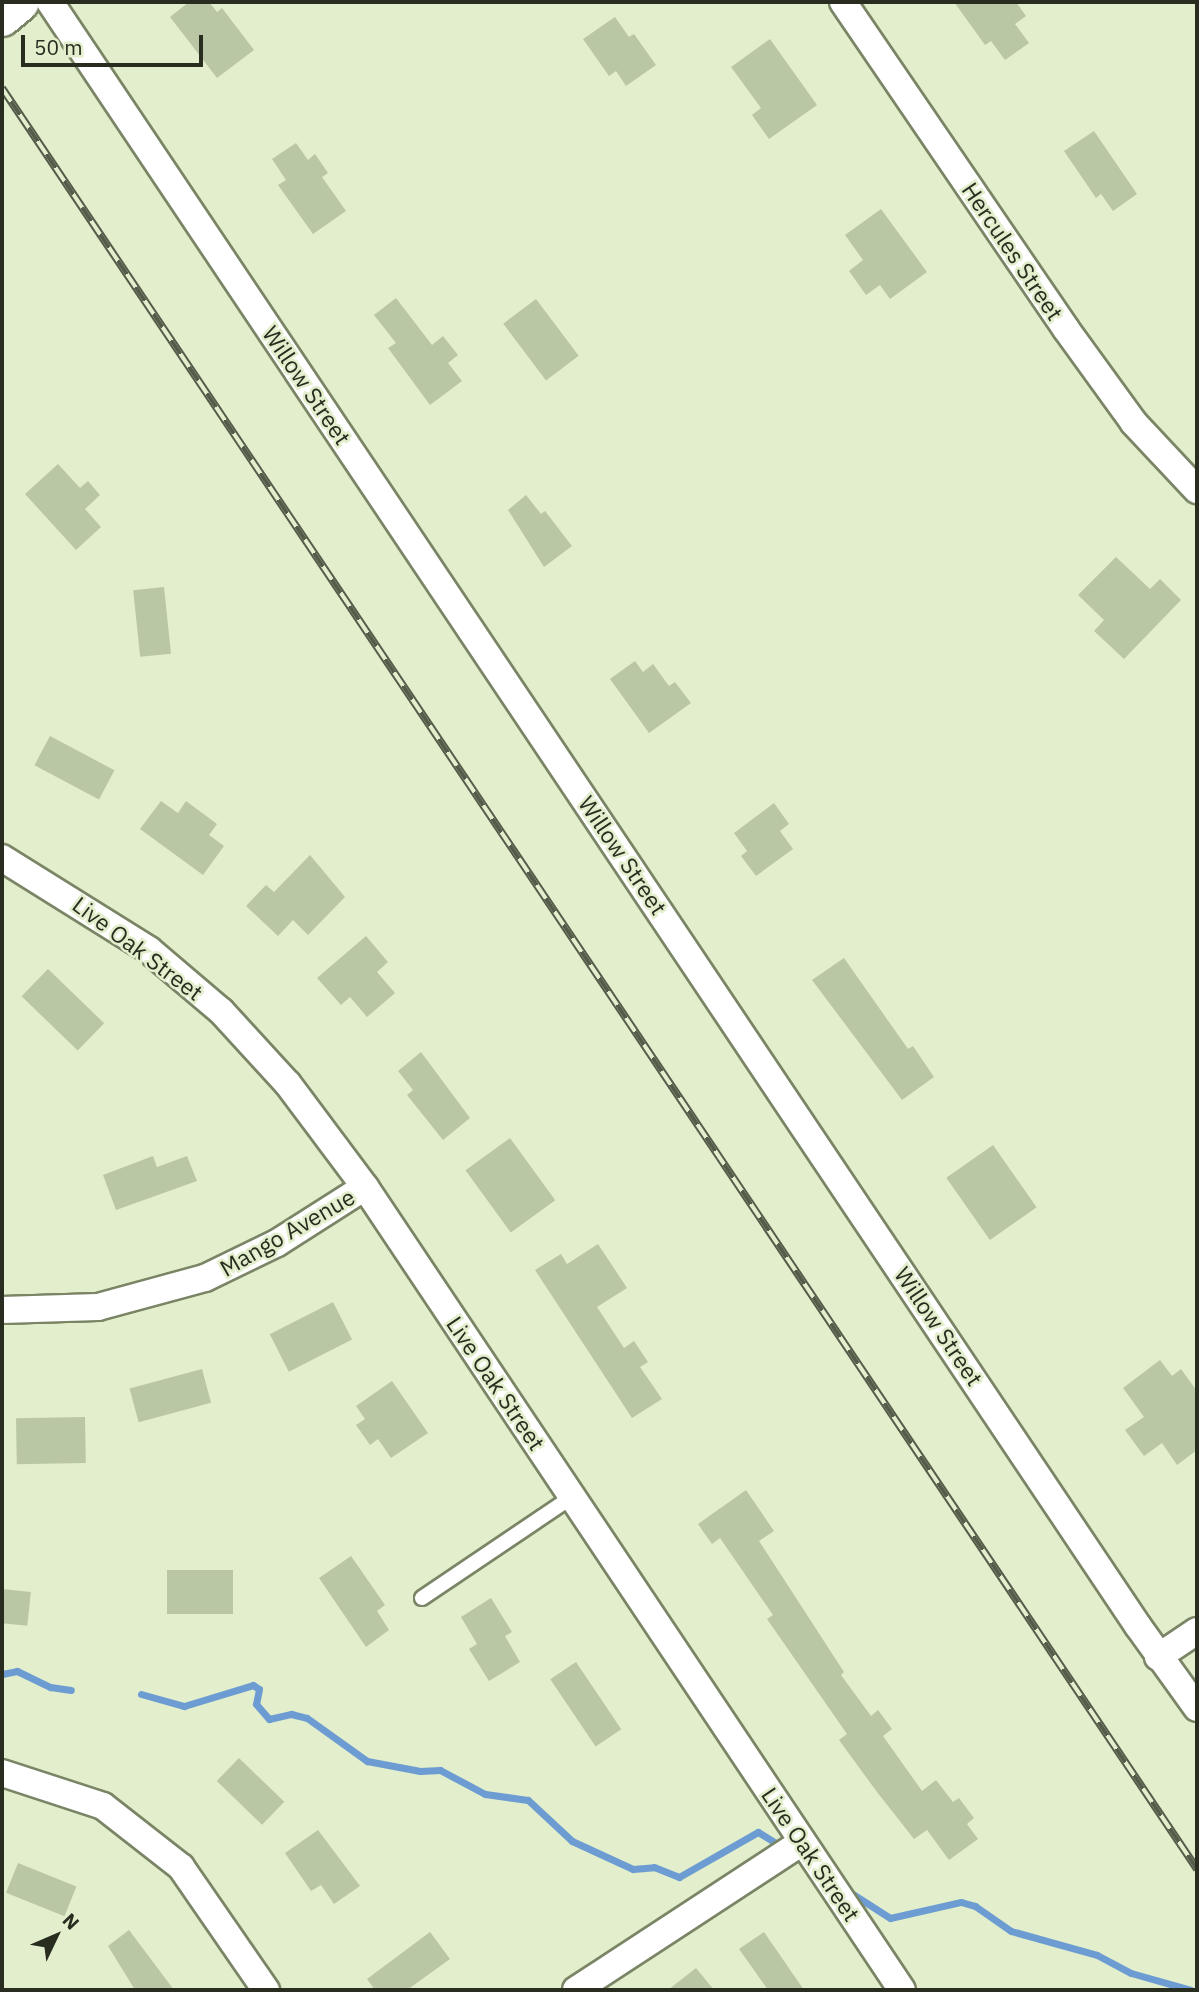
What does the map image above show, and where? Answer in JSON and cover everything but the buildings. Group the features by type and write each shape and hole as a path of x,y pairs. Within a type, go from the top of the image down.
{"main road":[{"path":"2,17 20,2"}],"street":[{"name":"Willow Street","path":"50,2 1158,1657 1197,1708"},
{"name":"Hercules Street","path":"843,2 1134,423 1197,489"},
{"name":"Live Oak Street","path":"2,858 149,950 221,1011 288,1084 365,1187 902,1990"},
{"name":"Mango Avenue","path":"2,1310 99,1307 205,1278 278,1242 365,1187"},
{"path":"1158,1657 1197,1631"},
{"path":"2,1773 103,1806 181,1867 266,1990"},
{"path":"576,1990 802,1842"}],"lane":[{"path":"422,1598 572,1497"}],"waterway":[{"path":"2,1674 17,1671 50,1687 71,1690"},
{"path":"141,1694 184,1706 253,1685 259,1689 256,1704 269,1719 291,1714 307,1718 367,1761 420,1771 440,1770 485,1794 528,1800 572,1841 633,1869 654,1867 679,1877 758,1832 782,1847"},
{"path":"848,1891 890,1918 961,1902 975,1906 1011,1931 1097,1955 1131,1973 1191,1990"}],"railway":[{"path":"2,88 1197,1869"}]}
